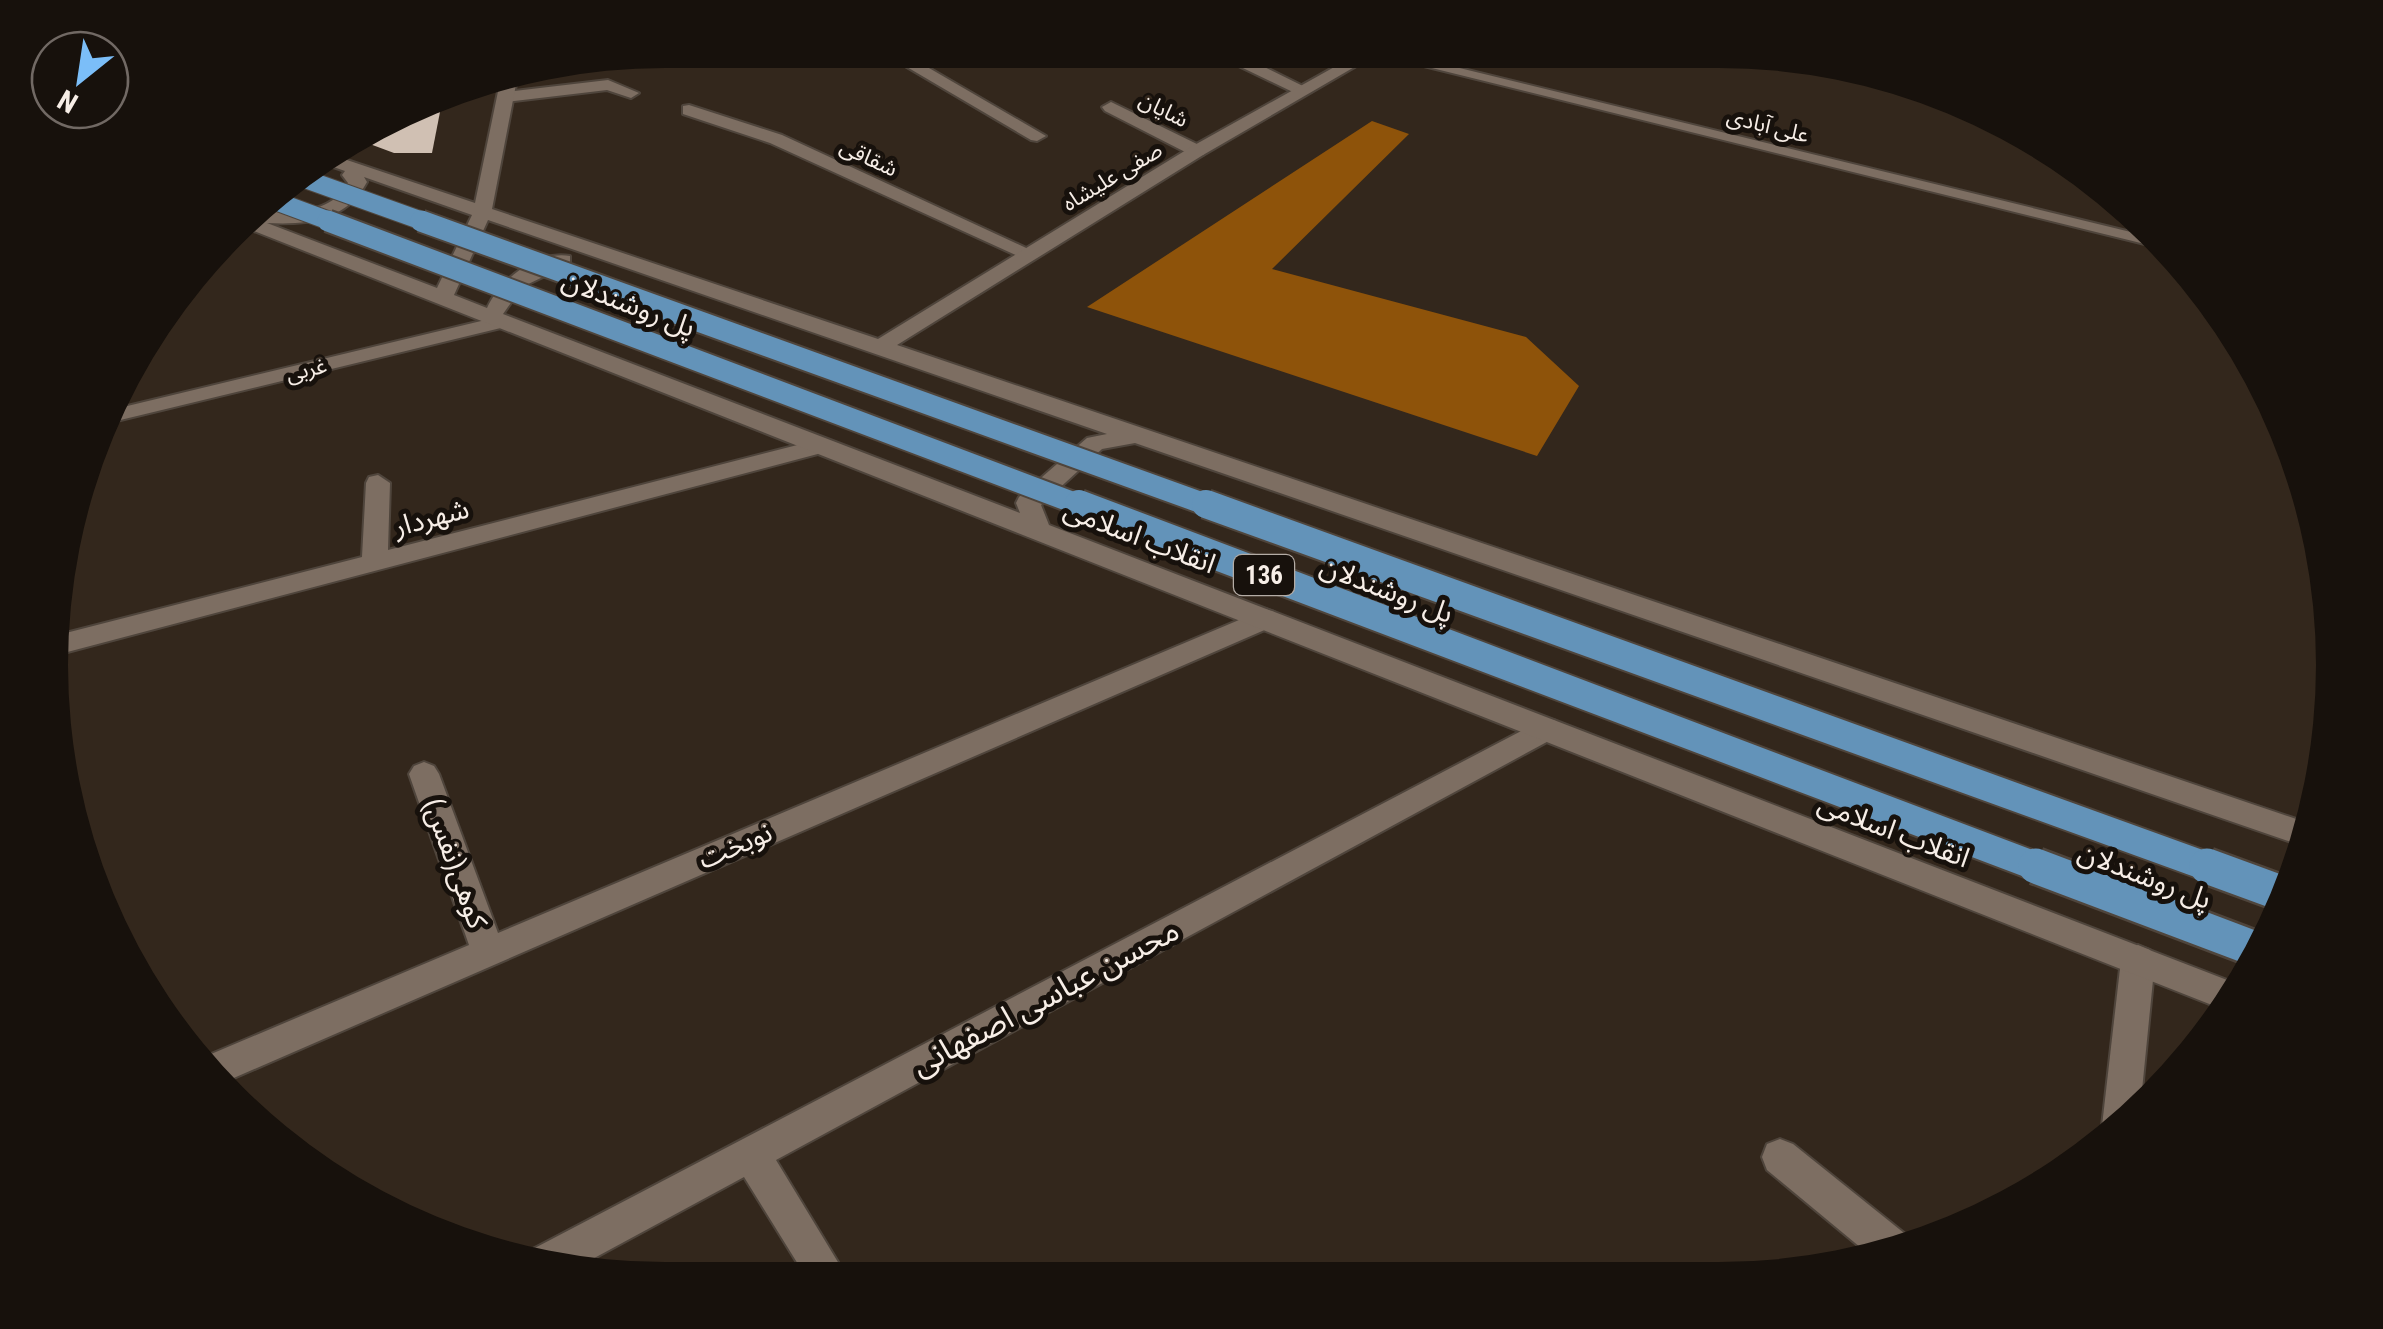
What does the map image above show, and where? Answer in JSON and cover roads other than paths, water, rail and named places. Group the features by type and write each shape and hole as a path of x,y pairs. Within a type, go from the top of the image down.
{"main road":[{"path":"923,67 1036,136"},
{"path":"1254,67 1303,90"},
{"name":"صفی علیشاه","path":"878,348 1196,150 1344,67"},
{"name":"علی آبادی","path":"1438,67 2138,240"},
{"path":"506,97 608,85 631,93"},
{"path":"444,296 482,214 508,89"},
{"name":"شایان","path":"1111,106 1196,150"},
{"name":"شقاقی","path":"690,110 776,138 1027,254"},
{"path":"340,164 2292,830"},
{"path":"269,218 309,216 346,202 358,182 336,166"},
{"name":"پل روشندلان","path":"313,182 2271,890"},
{"name":"پل روشندلان","path":"285,205 2245,945"},
{"name":"انقلاب اسلامی","path":"263,224 498,320 2218,992"},
{"path":"498,320 503,293 526,274 562,260 610,257"},
{"name":"غربی","path":"123,414 498,320"},
{"path":"1039,532 1028,504 1095,443 1133,437"},
{"name":"شهردار","path":"69,642 821,446"},
{"path":"376,562 378,483"},
{"name":"نوبخت","path":"223,1066 1264,620"},
{"name":"محسن عباسی اصفهانی","path":"566,1253 1546,729"},
{"name":"کوهی(نفس)","path":"424,774 488,951"},
{"path":"2122,1104 2138,960"},
{"path":"751,1154 819,1262"},
{"path":"1780,1157 1881,1239"}]}
